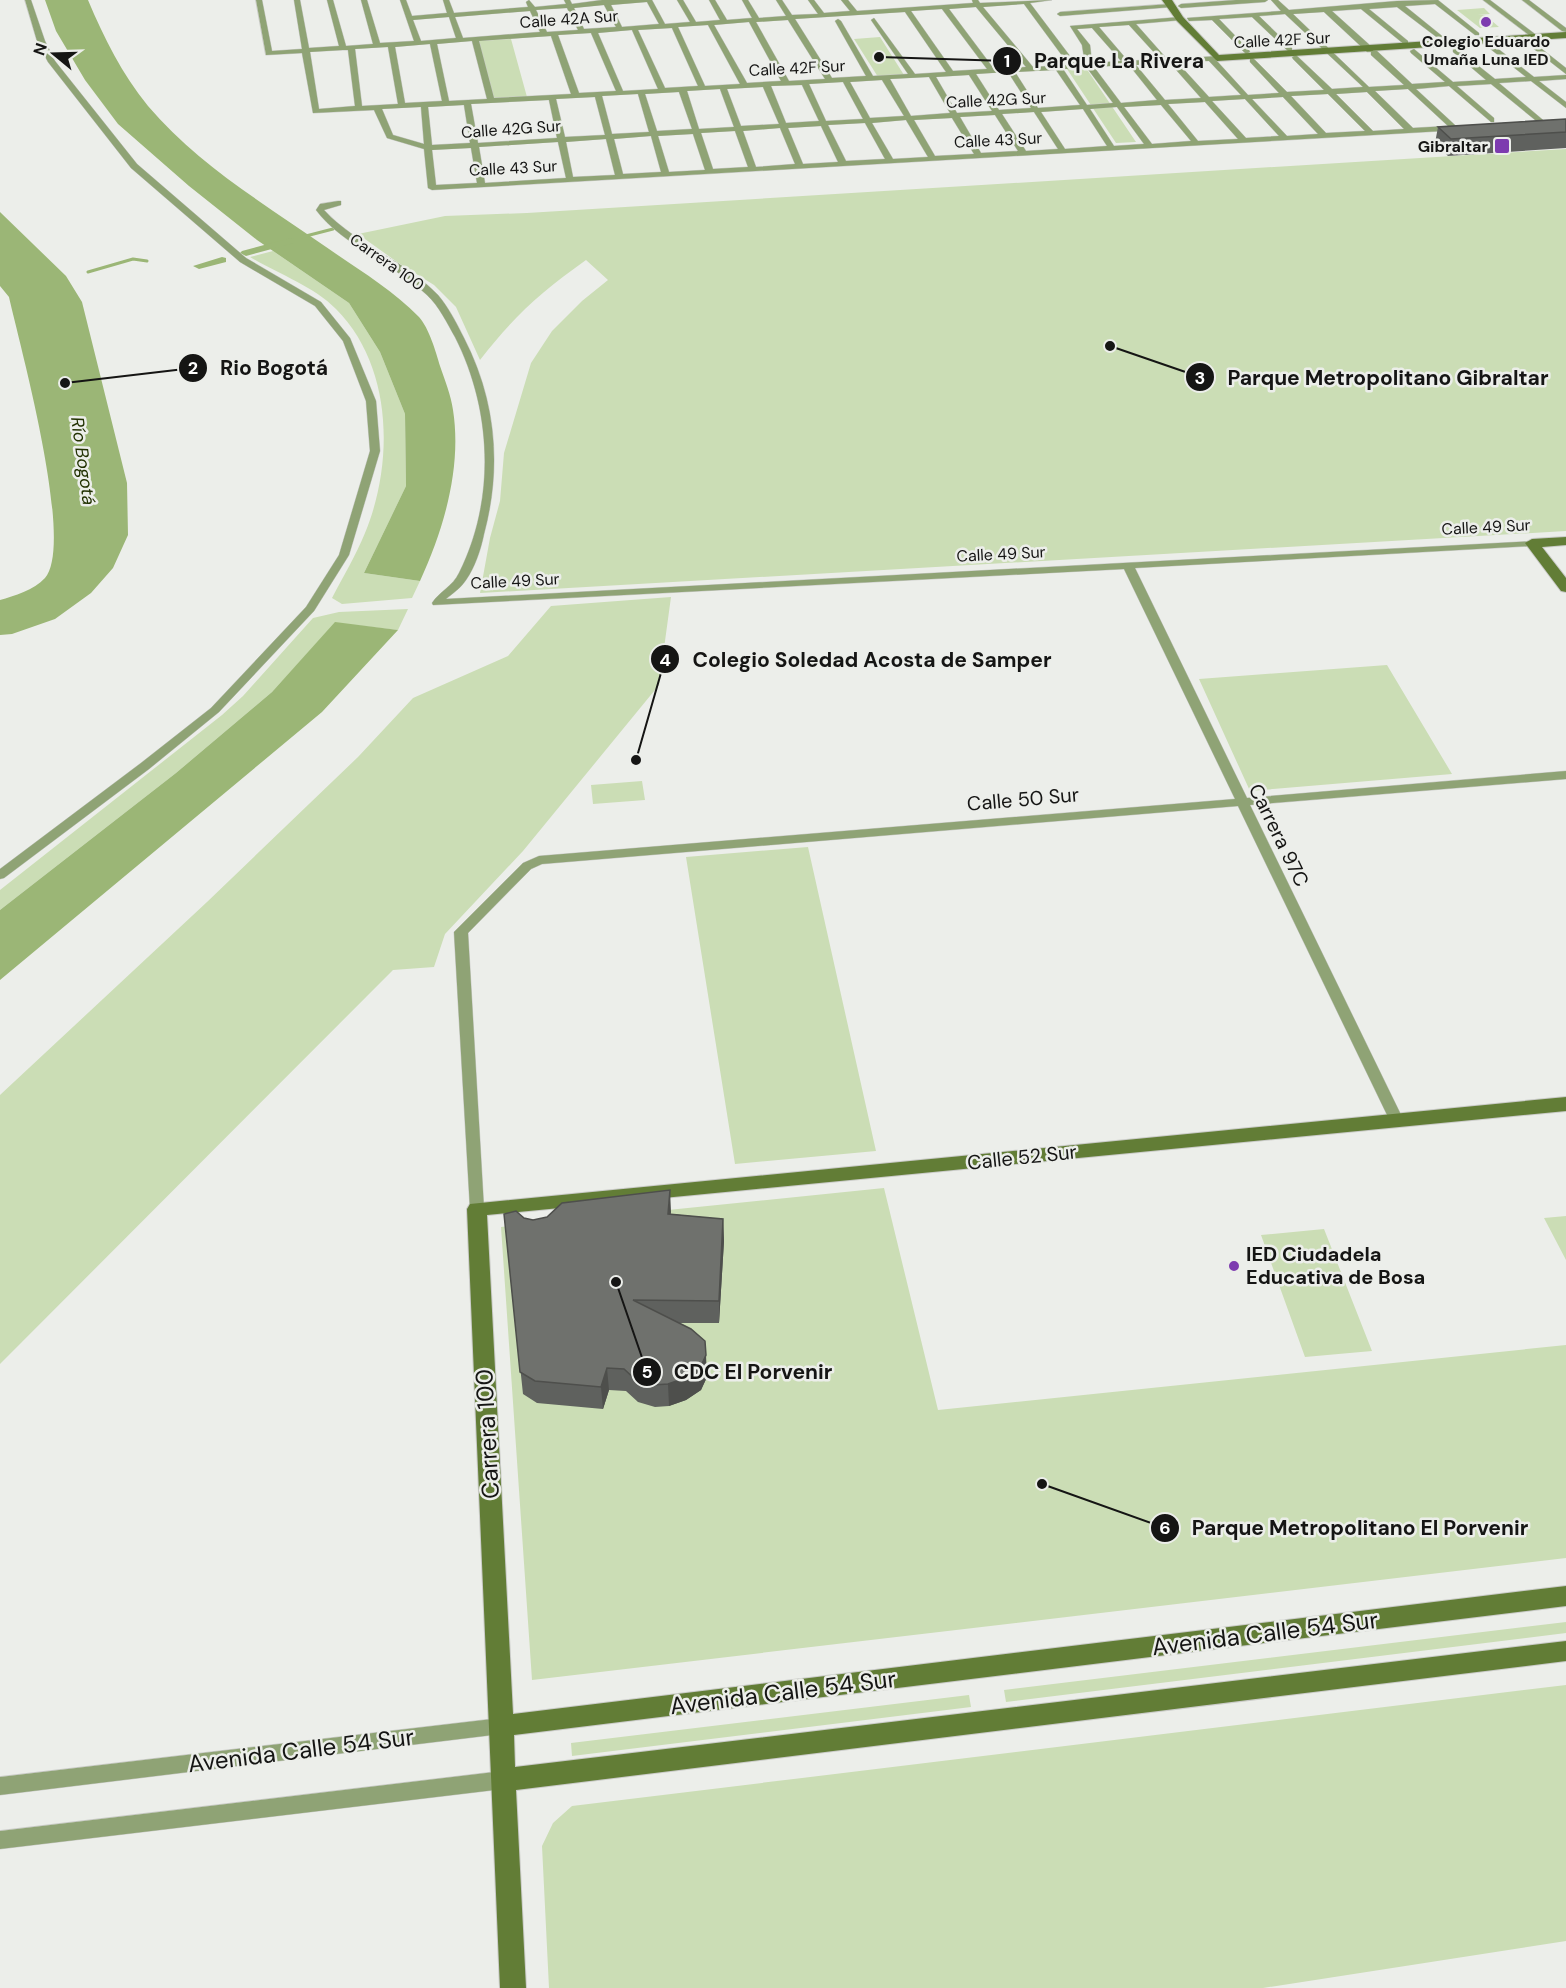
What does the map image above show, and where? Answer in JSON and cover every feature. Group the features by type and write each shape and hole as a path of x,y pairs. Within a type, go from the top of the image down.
{"street":[{"path":"0,875 145,766 214,710 310,609 344,555 375,451 371,401 347,340 318,304 243,260 134,166 52,62 41,41 28,0"},
{"path":"259,0 264,0"},
{"name":"Calle 42A Sur","path":"259,0 269,53 907,10 977,2 1049,0"},
{"path":"297,0 307,50"},
{"path":"330,0 347,48 358,108"},
{"path":"364,0 376,46"},
{"path":"403,0 418,43"},
{"path":"447,0 460,40"},
{"path":"529,0 544,34"},
{"path":"409,18 532,9 569,3 649,0 663,26"},
{"path":"680,0 693,24"},
{"path":"712,0 725,22"},
{"path":"745,0 786,83"},
{"path":"778,0 830,81"},
{"path":"811,0 822,15"},
{"path":"844,0 855,13"},
{"path":"879,0 887,11"},
{"path":"912,0 920,9"},
{"path":"1060,14 1173,4 1265,0"},
{"path":"1274,0 1410,130"},
{"path":"1486,0 1498,0"},
{"path":"1486,0 1566,72"},
{"path":"1525,0 1565,34"},
{"path":"1150,146 1089,66 1086,45 1072,27 1363,7 1396,2 1436,1 1477,34"},
{"path":"606,2 620,29"},
{"path":"977,2 1030,69"},
{"path":"1026,2 1074,66"},
{"path":"1396,2 1445,41"},
{"path":"569,3 582,32"},
{"path":"1173,4 1247,98 1285,138"},
{"path":"947,5 992,71"},
{"path":"1363,7 1406,44"},
{"path":"1325,9 1454,128"},
{"path":"907,10 951,74"},
{"path":"1253,14 1288,50"},
{"path":"1213,17 1246,52"},
{"path":"874,20 913,76"},
{"path":"838,21 871,78"},
{"path":"710,23 745,86"},
{"path":"1131,23 1208,100 1244,141"},
{"path":"674,25 702,88"},
{"path":"1094,25 1164,103 1197,144"},
{"path":"634,28 662,90"},
{"path":"594,31 620,93"},
{"path":"554,33 576,96"},
{"name":"Calle 42F Sur","path":"307,50 316,111 1214,58 1372,52 1487,42 1534,41 1565,34"},
{"path":"475,39 491,100"},
{"path":"433,42 446,103"},
{"path":"1487,42 1566,106"},
{"path":"391,45 402,106"},
{"path":"1456,50 1492,82 1544,122 1529,123"},
{"path":"1414,51 1491,124"},
{"path":"1296,57 1371,133"},
{"path":"1253,60 1324,136"},
{"path":"1058,68 1112,148"},
{"path":"1010,70 1063,151"},
{"path":"971,72 1024,154"},
{"path":"931,75 979,156"},
{"name":"Calle 42G Sur","path":"428,148 1566,77"},
{"path":"885,78 933,159"},
{"path":"845,80 890,161"},
{"path":"804,82 843,164"},
{"path":"766,84 800,167"},
{"path":"723,87 753,170"},
{"path":"682,89 710,172"},
{"path":"641,92 666,175"},
{"path":"598,94 620,177"},
{"path":"552,97 570,180"},
{"path":"467,102 481,185"},
{"path":"377,107 390,136 428,148 424,104"},
{"name":"Calle 43 Sur","path":"428,148 432,188 1465,127"},
{"name":"Carrera 100","path":"338,203 320,210 366,249 414,279 431,294 444,311 471,355 488,417 491,469 483,519 465,573 456,586 442,595 437,603"},
{"name":"Calle 49 Sur","path":"437,603 1566,541"},
{"path":"1532,543 1566,588"},
{"name":"Carrera 97C","path":"1128,565 1397,1121"},
{"name":"Calle 50 Sur","path":"497,895 526,866 539,860 1566,775"},
{"name":"Carrera 100","path":"497,895 466,924 461,932 460,940 477,1209 513,1988"},
{"name":"Calle 52 Sur","path":"477,1209 1566,1104"},
{"name":"Avenida Calle 54 Sur","path":"0,1786 1566,1596"},
{"path":"0,1840 1566,1651"}],"shaded area":[{"path":"1484,8 1490,14 1478,15 1485,15 1499,27 1480,28 1457,10"},
{"path":"880,37 904,75 878,77 854,39"},
{"path":"511,39 527,97 493,99 479,41"},
{"path":"1086,68 1136,142 1116,143 1067,69"},
{"path":"1566,149 1566,531 480,593 490,538 500,501 504,453 531,363 552,331 582,301 608,280 586,260 529,306 480,360 456,307 434,285 358,234 445,216 527,213"},
{"path":"273,251 349,303 380,352 405,414 406,486 364,573 420,581 412,598 342,604 332,598 365,533 381,476 384,446 383,416 378,386 369,358 355,332 336,309 306,287 250,257"},
{"path":"671,597 659,685 523,851 445,934 434,967 393,970 0,1364 0,1095 358,757 413,698 508,656 551,606"},
{"path":"408,609 398,630 335,623 272,692 176,773 0,910 0,890 222,715 243,696 313,618 339,612"},
{"path":"1387,665 1452,774 1250,791 1199,679"},
{"path":"642,781 645,800 593,804 591,785"},
{"path":"808,847 876,1151 735,1164 686,857"},
{"path":"884,1188 938,1410 1566,1345 1566,1558 532,1680 501,1227"},
{"path":"1566,1216 1566,1260 1544,1218"},
{"path":"1324,1229 1372,1351 1305,1357 1261,1235"},
{"path":"1566,1622 1566,1633 1006,1702 1004,1690"},
{"path":"1566,1685 1566,1941 1263,1988 549,1988 542,1846 553,1823 572,1806"},
{"path":"969,1695 971,1707 572,1756 571,1743"}],"water":[{"path":"45,0 88,0 122,68 148,106 168,127 211,166 387,289 423,322 432,340 451,399 455,453 449,497 443,519 420,581 364,573 406,486 405,414 380,352 349,303 257,240 189,186 118,124 85,80 56,31"},
{"name":"Río Bogotá","path":"0,212 66,276 82,302 127,483 128,535 113,568 91,593 55,619 12,634 0,635 0,600 30,589 45,578 53,558 54,526 50,487 33,398 9,297 0,286"},
{"path":"335,622 398,630 322,712 0,980 0,910 176,773 272,692"}],"building":[{"path":"1566,119 1566,132 1451,139 1438,127"},
{"path":"670,1190 668,1214 723,1219 719,1301 633,1300 691,1329 705,1341 706,1355 700,1368 685,1378 668,1384 653,1385 636,1380 624,1369 607,1368 601,1387 535,1381 520,1372 504,1214 516,1211 524,1218 533,1220 547,1217 562,1203"}],"waterway":[{"path":"302,237 333,229"},
{"path":"246,253 290,241"},
{"path":"88,272 133,259 147,261"},
{"path":"199,266 222,260"}],"place":[{"name":"Colegio Eduardo Umaña Luna IED","path":"1486,22"},
{"name":"Parque La Rivera","path":"879,57"},
{"name":"Gibraltar","path":"1502,146"},
{"name":"Parque Metropolitano Gibraltar","path":"1110,346"},
{"name":"Rio Bogotá","path":"65,383"},
{"name":"Colegio Soledad Acosta de Samper","path":"636,760"},
{"name":"IED Ciudadela Educativa de Bosa","path":"1234,1266"},
{"name":"CDC El Porvenir","path":"616,1282"},
{"name":"Parque Metropolitano El Porvenir","path":"1042,1484"}]}
